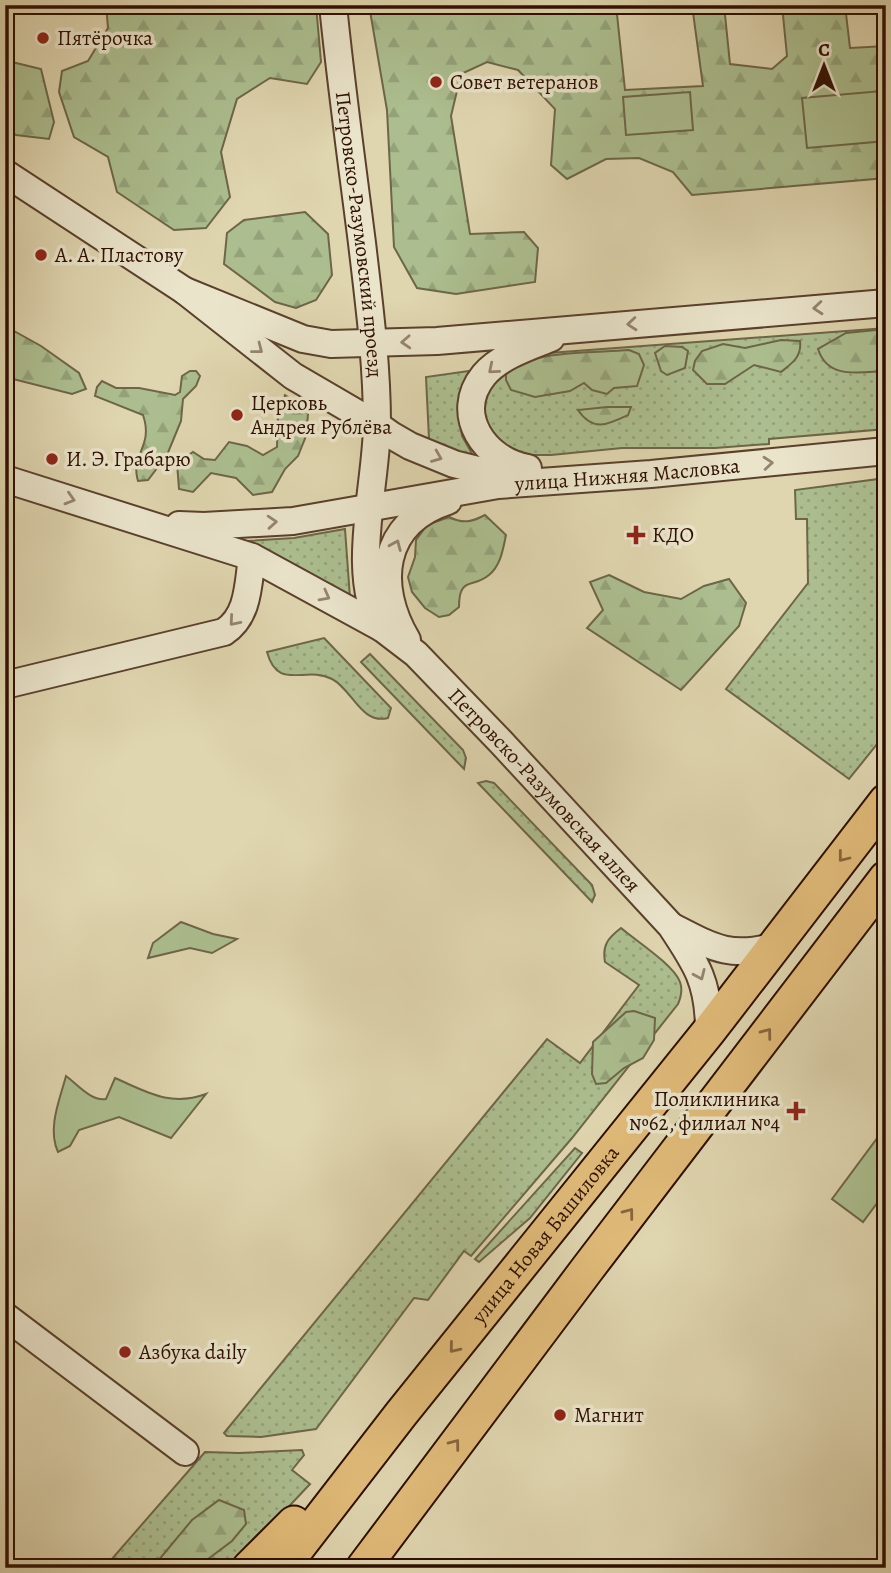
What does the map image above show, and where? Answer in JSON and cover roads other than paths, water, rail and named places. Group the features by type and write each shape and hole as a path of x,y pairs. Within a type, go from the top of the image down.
{"main road":[{"name":"улица Новая Башиловка","path":"282,1568 709,1031 886,801"},
{"path":"363,1568 886,878"},
{"path":"249,1568 401,1415"},
{"path":"375,1568 414,1499"}],"street":[{"name":"Петровско-Разумовский проезд","path":"333,5 374,344 377,425 367,534 371,608 382,628"},
{"path":"5,173 185,291 293,376 391,435 432,456 473,470 528,482"},
{"path":"185,291 303,339 331,344 437,341 886,303"},
{"path":"575,329 513,354 485,374 474,397 474,425 481,441 505,461 523,467 595,477"},
{"name":"улица Нижняя Масловка","path":"371,508 498,485 886,452"},
{"name":"Петровско-Разумовская аллея","path":"5,479 252,558 382,628 416,654 671,926 692,958 705,987 709,1004 709,1031"},
{"name":"Петровско-Разумовская аллея","path":"416,654 394,617 388,595 387,578 398,537 411,521 438,505 498,485"},
{"name":"Петровско-Разумовская аллея","path":"149,523 204,526 250,524 293,521 371,508"},
{"path":"5,685 224,632 235,624 241,615 252,558"},
{"name":"Петровско-Разумовская аллея","path":"671,926 724,950 742,953 775,946"},
{"path":"5,1317 185,1452"}],"place":[{"name":"Пятёрочка","path":"43,38"},
{"name":"Совет ветеранов","path":"436,82"},
{"name":"А. А. Пластову","path":"41,255"},
{"name":"Церковь Андрея Рублёва","path":"237,415"},
{"name":"И. Э. Грабарю","path":"52,459"},
{"name":"КДО","path":"636,535"},
{"name":"Поликлиника №62, филиал №4","path":"796,1111"},
{"name":"Азбука daily","path":"125,1352"},
{"name":"Магнит","path":"560,1415"}]}
